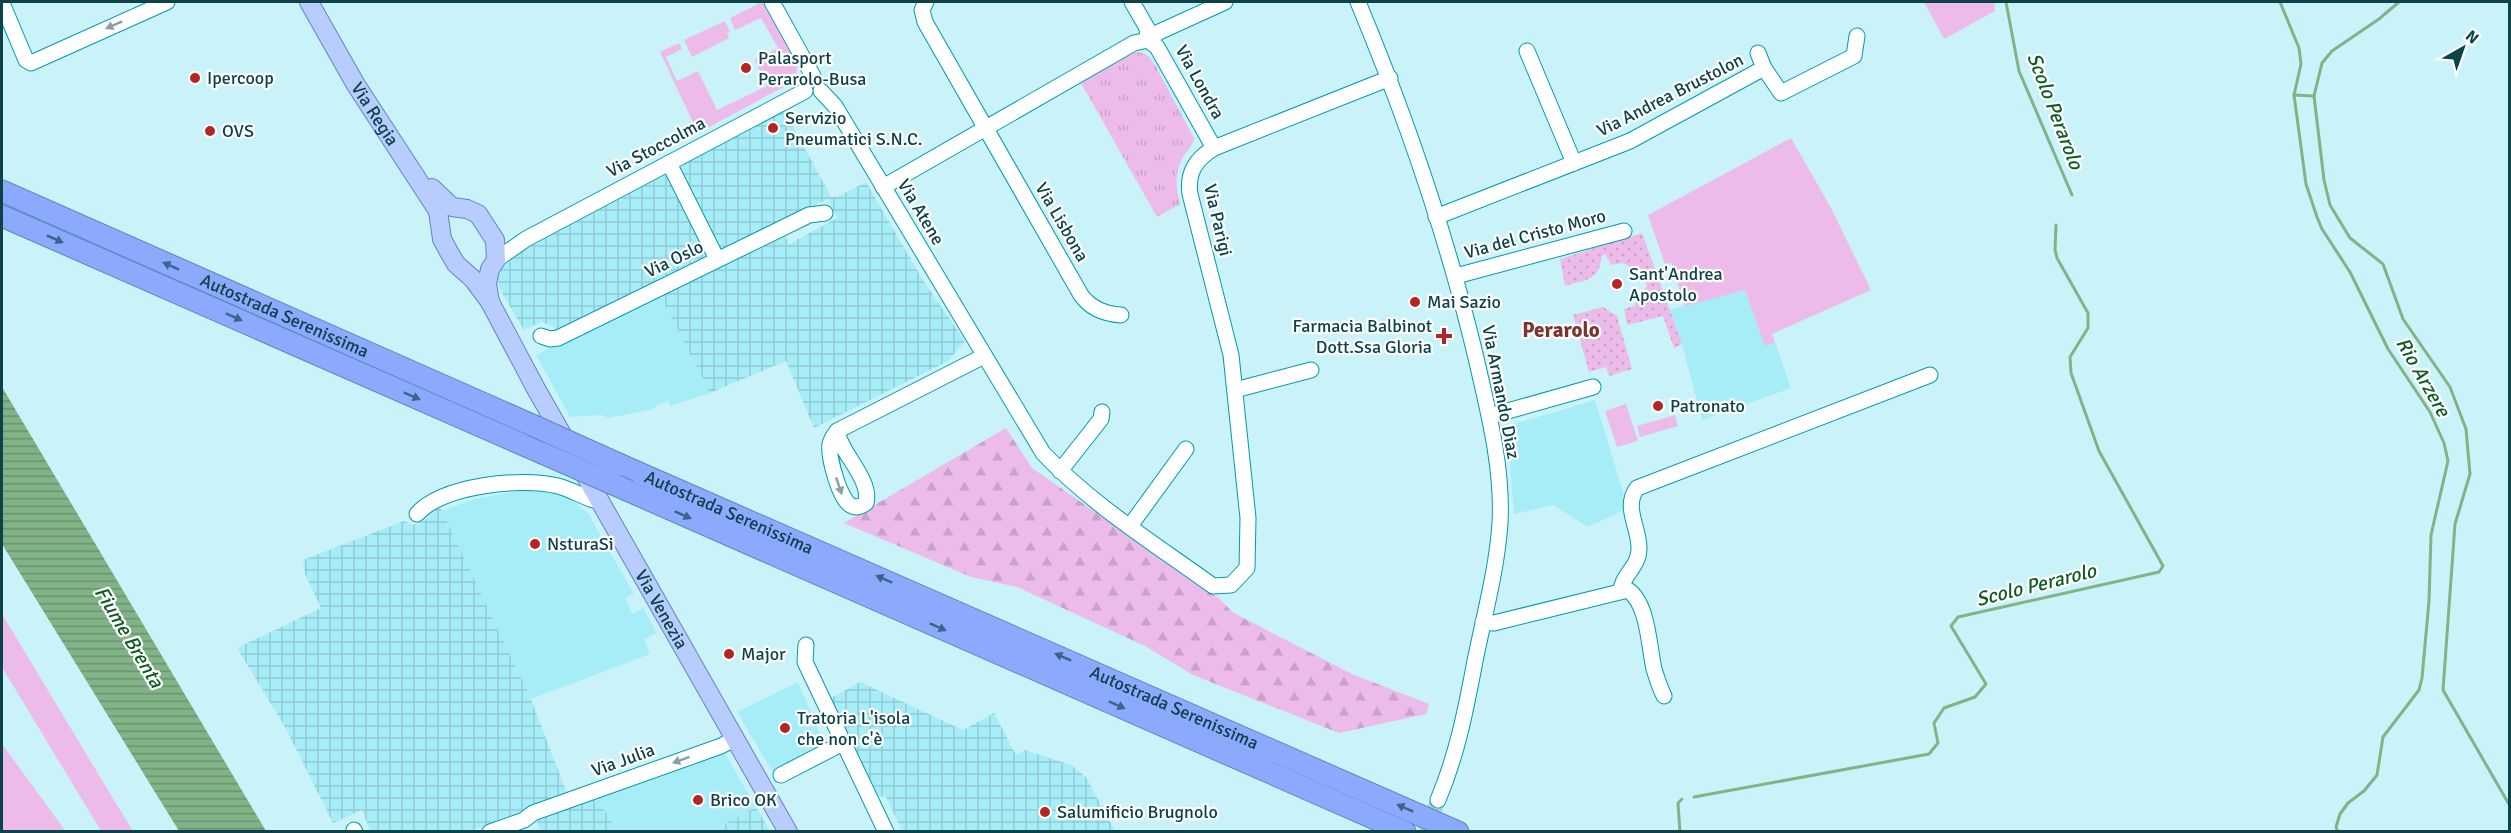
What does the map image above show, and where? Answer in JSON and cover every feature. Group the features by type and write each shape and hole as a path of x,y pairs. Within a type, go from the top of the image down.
{"highway":[{"name":"Autostrada Serenissima","path":"2,191 1458,831"},
{"name":"Autostrada Serenissima","path":"2,216 1405,831"}],"main road":[{"name":"Via Regia","path":"309,2 356,85 438,211 442,239 448,252 456,264 473,279 489,302 535,387"},
{"name":"Via Regia","path":"318,2 351,60 432,187 444,201 478,214 491,231 498,247 487,284 489,302"},
{"path":"441,227 445,219 460,209"},
{"path":"464,270 477,274 493,264"},
{"name":"Via Venezia","path":"535,387 788,831"}],"street":[{"path":"2,3 28,62 71,46 167,2"},
{"name":"Via Atene","path":"772,2 813,76 821,80 823,87 813,91"},
{"name":"Via Lisbona","path":"927,2 922,10 925,22 1086,302 1108,314 1121,315"},
{"name":"Via Londra","path":"1132,2 1147,28 1148,40"},
{"name":"Via Londra","path":"1148,40 1159,32 1225,2"},
{"name":"Via Armando Diaz","path":"1358,2 1403,112 1456,276 1490,416 1496,455 1500,522 1464,723 1454,760 1438,800"},
{"name":"Via Andrea Brustolon","path":"1436,217 1630,141 1764,68 1781,93 1854,56 1857,36"},
{"path":"883,187 1134,43 1148,40"},
{"name":"Via Londra","path":"1148,40 1157,46 1214,148"},
{"path":"1527,51 1574,163"},
{"path":"1758,53 1764,68"},
{"name":"Via Parigi","path":"1235,582 1247,568 1248,530 1235,390 1223,323 1189,187 1190,174 1193,166 1214,148 1390,78"},
{"name":"Via Atene","path":"813,91 834,106 1035,443 1060,471 1130,526 1213,586 1226,586 1235,582"},
{"name":"Via Stoccolma","path":"493,264 526,239 669,163 813,91"},
{"path":"669,163 717,259"},
{"name":"Via Oslo","path":"541,336 550,339 558,338 809,215 825,213"},
{"path":"491,231 508,239 526,239"},
{"name":"Via del Cristo Moro","path":"1456,276 1624,231"},
{"path":"837,431 984,356"},
{"path":"1235,390 1311,370"},
{"path":"1621,591 1622,584 1634,567 1640,549 1630,500 1637,488 1930,375"},
{"path":"1490,416 1593,387"},
{"path":"1060,471 1101,419 1102,412"},
{"path":"1130,526 1186,449"},
{"path":"417,514 426,505 446,497 483,486 509,482 559,486 593,500 598,497"},
{"path":"1483,622 1494,623 1628,590 1639,601 1654,670 1664,696"},
{"path":"806,645 805,662 886,831"},
{"name":"Via Julia","path":"490,831 528,826 533,813 722,746 736,738"},
{"path":"781,775 843,744"}],"shaded area":[{"path":"785,111 831,197 839,196 866,182 924,282 965,341 948,361 814,428 786,361 710,393 659,294 784,234 789,244 837,218 828,199 727,248 720,248 681,174 680,169 685,164"},
{"path":"665,175 670,177 709,255 557,332 552,326 541,322 524,330 500,290 498,279 501,269 522,251"},
{"path":"1745,290 1765,345 1775,342 1791,388 1702,420 1682,344 1669,310"},
{"path":"659,294 710,393 671,406 668,400 650,410 608,418 602,415 570,417 536,355"},
{"path":"1595,400 1628,508 1588,527 1553,505 1514,514 1507,426"},
{"path":"532,489 553,491 567,496 588,513 634,594 625,598 632,614 643,608 657,633 644,639 650,654 531,699 441,511 478,498"},
{"path":"440,507 531,699 568,796 471,831 370,831 362,810 333,823 285,727 237,648 321,608 305,574 303,560 404,521 413,525 426,520 430,510"},
{"path":"798,682 825,745 772,771 737,712"},
{"path":"860,682 963,730 994,713 1016,755 1025,750 1071,765 1086,777 1115,831 902,831 886,797 877,796 831,698"},
{"path":"722,748 756,807 712,831 617,831 595,795"},
{"path":"595,795 617,831 541,831 537,824 538,818"},
{"path":"756,807 770,831 712,831"}],"green space":[{"path":"762,2 795,58 797,68 795,77 791,83 698,133 660,52 679,43 682,49 666,57 677,81 698,71 717,110 767,86 755,60 778,48 761,18 735,30 730,18"},
{"path":"1924,2 1994,2 1995,11 1944,39"},
{"path":"725,21 730,32 727,33 729,38 692,57 684,40"},
{"path":"1140,52 1149,57 1155,65 1194,138 1178,170 1177,187 1180,204 1157,217 1081,83 1133,53"},
{"path":"1791,138 1831,208 1871,290 1772,334 1775,342 1765,346 1745,290 1685,306 1671,263 1665,264 1648,215"},
{"path":"1642,233 1682,344 1674,348 1663,316 1627,325 1624,309 1634,306 1647,286 1643,274 1623,263 1611,265 1605,254 1602,256 1595,275 1565,286 1560,259"},
{"path":"1603,307 1617,316 1632,369 1609,376 1606,367 1589,372 1573,315"},
{"path":"1626,404 1638,441 1617,447 1605,411"},
{"path":"1675,415 1678,426 1640,437 1637,426"},
{"path":"1006,428 1032,468 1220,599 1232,612 1352,674 1429,704 1426,714 1339,733 1193,675 1145,646 1017,587 971,577 844,523"},
{"path":"2,614 133,831 101,831 2,667"},
{"path":"2,744 64,829 58,832 2,831"}],"water":[{"name":"Fiume Brenta","path":"2,387 266,831 179,831 2,544"}],"waterway":[{"name":"Scolo Perarolo","path":"2006,2 2019,71 2072,195"},
{"name":"Rio Arzere","path":"2280,2 2299,48 2301,64 2294,95 2306,184 2317,217 2322,229 2350,272 2388,349 2430,412 2444,443 2448,461 2431,535 2429,601 2419,690 2383,737 2377,775 2340,814 2336,827 2338,832"},
{"path":"2399,2 2379,19 2332,51 2322,63 2314,96 2324,180 2330,205 2350,238 2383,264 2403,319 2450,387 2466,429 2470,474 2455,524 2443,690 2510,806"},
{"path":"2294,95 2314,96"},
{"name":"Scolo Perarolo","path":"1694,797 1929,754 1938,743 1934,723 1944,708 1975,697 1986,684 1951,626 1958,617 2159,572 2163,566 2099,451 2071,373 2070,357 2088,328 2088,313 2057,258 2056,225"},
{"name":"Scolo Perarolo","path":"1680,832 1678,803 1682,799"}],"tunnel":[{"path":"1426,832 1438,800"}],"place":[{"name":"Palasport Perarolo-Busa","path":"746,68"},
{"name":"Ipercoop","path":"195,78"},
{"name":"Servizio Pneumatici S.N.C.","path":"773,128"},
{"name":"OVS","path":"210,131"},
{"name":"Sant'Andrea Apostolo","path":"1617,284"},
{"name":"Mai Sazio","path":"1415,302"},
{"name":"Farmacia Balbinot Dott.Ssa Gloria","path":"1444,336"},
{"name":"Patronato","path":"1658,406"},
{"name":"NsturaSi","path":"535,544"},
{"name":"Major","path":"729,654"},
{"name":"Tratoria L'isola che non c'è","path":"785,728"},
{"name":"Brico OK","path":"698,800"},
{"name":"Salumificio Brugnolo","path":"1045,812"}],"district":[{"name":"Perarolo","path":"1561,330"}]}
